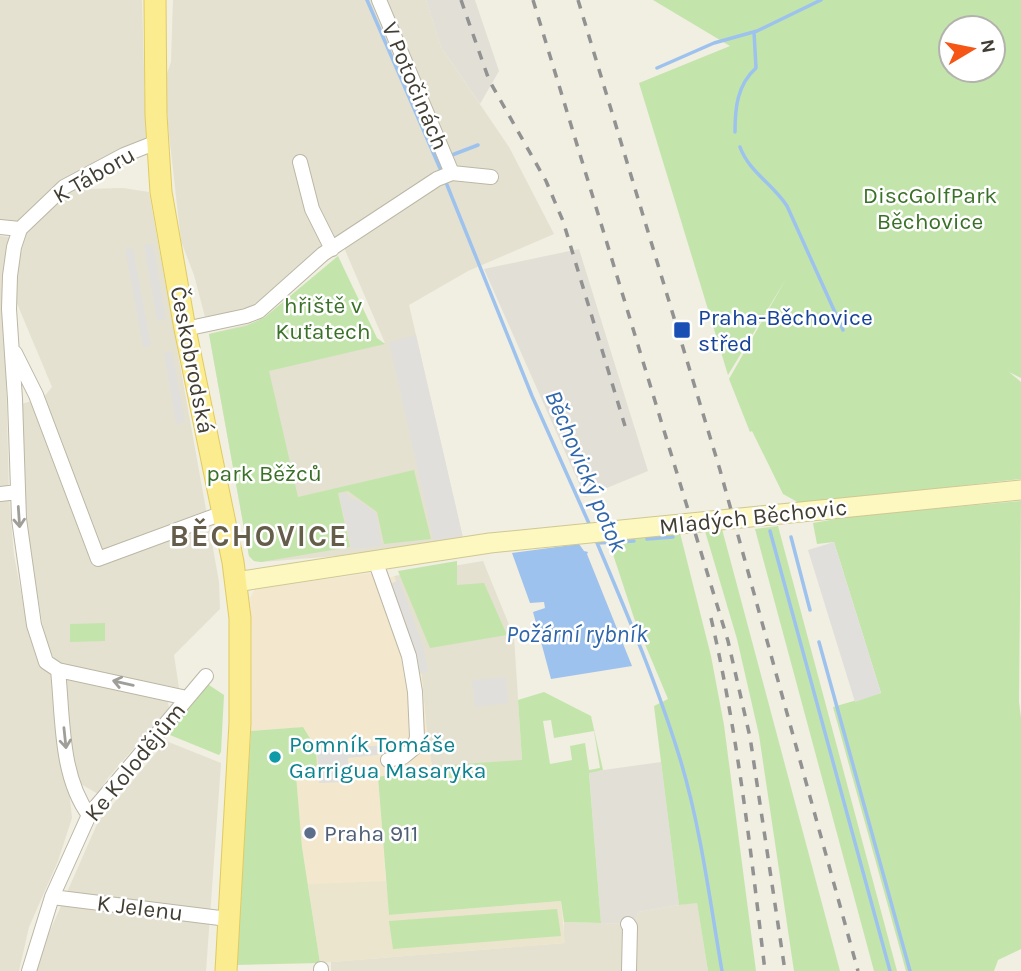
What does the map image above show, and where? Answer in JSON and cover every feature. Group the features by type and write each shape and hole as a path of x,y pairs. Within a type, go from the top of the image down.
{"main road":[{"name":"Českobrodská","path":"155,0 157,142 161,192 185,329 236,582 240,635 240,723 226,971"}],"street":[{"name":"V Potočinách","path":"379,0 445,176"},
{"name":"K Táboru","path":"20,229 64,187 124,155 157,142"},
{"path":"300,162 312,209 332,249"},
{"path":"185,329 258,311 332,249 445,176 491,177"},
{"path":"0,227 20,229 10,276 6,347 15,400 19,519 34,625 46,662 58,670 187,698"},
{"path":"6,347 36,395 98,559 223,513"},
{"name":"Mladých Běchovic","path":"236,582 490,543 1021,490"},
{"path":"0,494 18,492"},
{"path":"375,560 409,656 415,692 417,737 414,748 404,757 388,760"},
{"path":"58,670 69,778 78,800 89,815"},
{"name":"Ke Kolodějům","path":"29,971 51,897 89,815 206,677"},
{"name":"K Jelenu","path":"51,897 228,919"},
{"path":"629,971 630,925"}],"shaded area":[{"path":"0,0 142,0 146,139 22,223 0,221"},
{"path":"173,0 426,0 441,47 509,147 554,234 468,271 409,305 463,538 337,556 261,562 254,561 249,556 209,334 256,322 385,343 339,236 266,298 242,310 205,317 194,275 181,241 168,125 165,79 171,62"},
{"path":"426,0 475,0 499,71 480,104 441,47"},
{"path":"82,185 89,189 123,188 149,192 219,582 220,609 174,655 179,688 68,667 55,659 46,646 27,532 21,404 43,398 52,387 16,301 16,272 27,230 69,189"},
{"path":"0,236 9,237 4,291 9,498 14,555 27,624 41,667 57,674 72,818 58,861 29,927 19,971 0,971"},
{"path":"153,244 166,319 157,321 144,245"},
{"path":"133,248 151,346 143,347 125,249"},
{"path":"579,249 648,471 585,497 484,269"},
{"path":"416,335 463,538 434,542 389,342"},
{"path":"172,351 185,422 176,424 164,353"},
{"path":"345,493 376,513 382,546 352,549 339,494"},
{"path":"834,542 881,693 855,702 808,550"},
{"path":"483,561 514,637 522,761 432,766 419,646 394,576"},
{"path":"370,573 379,583 394,576 419,646 432,766 378,777 386,881 308,884 296,775 303,727 251,731 250,598 255,589"},
{"path":"399,580 424,649 428,672 419,674 412,644 390,584"},
{"path":"70,676 167,698 169,708 107,779 98,794 74,780 65,682"},
{"path":"506,677 508,703 475,707 472,680"},
{"path":"166,741 221,763 206,971 37,971 38,958 98,822"},
{"path":"386,745 387,754 348,758 349,782 319,783 317,750"},
{"path":"661,762 679,905 638,912 635,924 601,923 589,772"},
{"path":"386,881 390,915 561,901 565,943 320,963 308,884"},
{"path":"697,902 708,971 331,971 331,962 564,943 564,922 635,924 638,912"}],"green space":[{"name":"DiscGolfPark Běchovice","path":"653,0 1021,0 1021,378 1009,372 1021,382 1021,479 801,504 783,494 752,431 750,432 729,379 786,279 728,375 639,83 730,46"},
{"path":"338,256 377,338 385,344 269,371 298,497 414,470 431,539 384,544 377,512 348,491 338,493 350,547 254,561 249,556 209,334 246,326 265,317"},
{"path":"1021,501 1021,949 998,960 994,971 906,971 833,707 881,693 834,542 817,544 813,523 853,516"},
{"path":"778,526 897,971 874,971 755,529"},
{"path":"722,529 840,971 794,971 759,735 737,639 705,531"},
{"path":"680,533 711,656 724,725 756,971 708,971 697,903 679,905 654,706 668,699 634,618 608,539"},
{"path":"457,561 457,585 484,583 507,635 430,648 398,571"},
{"path":"105,623 105,641 70,642 70,624"},
{"path":"206,683 224,695 219,755 165,733"},
{"path":"544,692 591,716 603,770 589,773 601,923 564,922 561,901 389,915 378,777 432,766 522,760 518,700","holes":["551,720 554,738 594,731 600,768 589,770 585,743 570,746 572,760 550,764 543,721"]},
{"path":"303,727 316,748 317,767 296,775 302,847 320,963 236,965 251,731"},
{"path":"557,909 561,936 393,949 389,921"}],"water":[{"name":"Požární rybník","path":"579,544 588,552 632,666 551,679 533,612 545,608 544,602 530,603 512,553"}],"waterway":[{"name":"Běchovický potok","path":"367,0 442,173"},
{"path":"657,68 714,43 757,31 821,0"},
{"path":"735,132 738,97 756,68 754,32"},
{"path":"452,155 478,145"},
{"path":"740,147 749,164 787,206 843,330"},
{"name":"Běchovický potok","path":"445,180 532,396 591,528"},
{"path":"770,531 890,971"},
{"path":"647,539 673,537"},
{"path":"791,537 810,610"},
{"name":"Běchovický potok","path":"595,538 652,677 681,762 700,839 722,971"},
{"path":"597,543 634,541"},
{"path":"819,642 910,971"}],"railway":[{"path":"461,0 489,80 546,181 563,221 625,426"},
{"path":"533,0 728,641 750,737 785,971"},
{"path":"578,0 720,470 858,971"},
{"path":"711,618 736,750 765,971"}],"place":[{"name":"Praha-Běchovice střed","path":"682,330"},
{"name":"Pomník Tomáše Garrigua Masaryka","path":"275,757"},
{"name":"Praha 911","path":"310,833"}],"district":[{"name":"BĚCHOVICE","path":"259,536"}],"park label":[{"name":"hřiště v Kuťatech","path":"323,318"},
{"name":"park Běžců","path":"264,473"}]}
